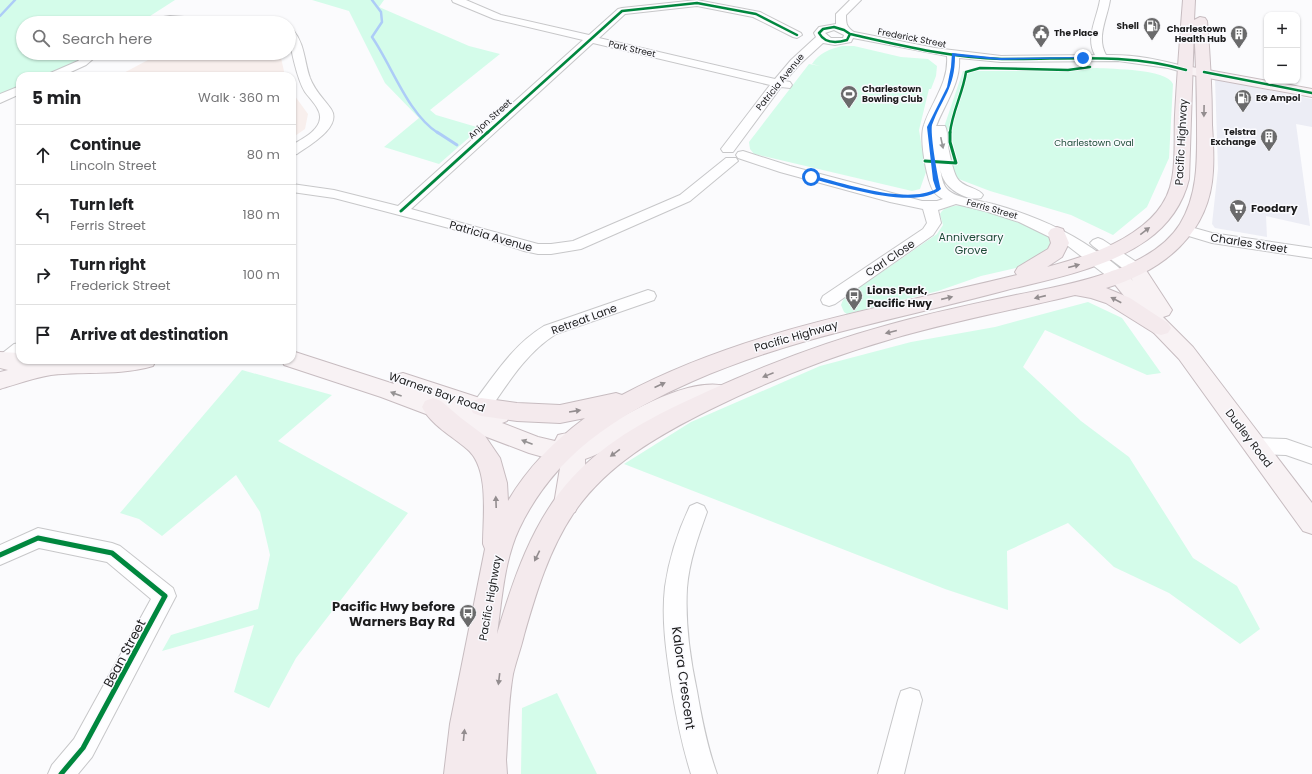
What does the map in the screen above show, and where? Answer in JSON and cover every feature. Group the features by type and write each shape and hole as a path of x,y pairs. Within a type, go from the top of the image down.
{"highway":[{"name":"Pacific Highway","path":"460,774 465,718 479,655 496,555 513,515 525,494 567,449 597,421 635,398 715,362 783,338 1085,263 1131,242 1156,223 1173,202 1179,189 1181,179 1189,0"},
{"name":"Pacific Highway","path":"491,774 490,760 499,674 517,610 535,559 552,526 566,504 582,484 613,454 660,423 722,394 804,360 886,333 1069,291 1127,272 1178,241 1187,230 1199,203 1205,171 1204,72 1199,0"},
{"path":"1009,283 1055,253 1059,248 1060,243 1057,233"},
{"path":"1069,291 1089,290 1104,294 1161,328"},
{"path":"481,407 517,412 560,414 635,398"},
{"path":"433,407 476,443 488,458 495,483 496,555"}],"main road":[{"name":"Frederick Street","path":"1186,70 1204,72 1312,93"},
{"name":"Dudley Road","path":"1127,272 1161,328 1186,354 1312,523"},
{"name":"Dudley Road","path":"1127,272 1172,325 1186,354"},
{"name":"Warners Bay Road","path":"296,345 481,407 567,449"},
{"path":"0,381 10,373 14,365 13,358"},
{"name":"Warners Bay Road","path":"296,360 433,407 536,446 567,449"},
{"path":"0,381 24,373 51,367 118,364"},
{"path":"566,504 574,461 567,449 591,447 639,418 688,396 722,394"}],"street":[{"name":"Park Street","path":"457,0 498,17 782,84"},
{"path":"825,36 832,13 845,0"},
{"path":"847,35 840,19 841,14 856,0"},
{"path":"1098,60 1095,36 1101,19 1105,0"},
{"name":"Anjon Street","path":"401,211 622,11 697,3 756,14 797,35"},
{"name":"Patricia Avenue","path":"296,189 334,194 477,231 538,249 561,248 576,245 685,198 704,184 733,156 782,84 811,54 825,36 841,42 847,35"},
{"name":"Frederick Street","path":"847,35 923,56 954,57 1022,65 1098,60 1170,72 1186,70"},
{"path":"296,42 304,79 326,111 327,117 325,124 318,133 296,148"},
{"name":"Ferris Street","path":"954,57 949,87 929,127 936,180 939,189 956,199 1017,216 1105,255"},
{"path":"61,72 86,60"},
{"path":"0,99 16,92"},
{"name":"Ferris Street","path":"940,104 941,144 950,178 957,186 972,194 1032,209 1081,233 1105,255 1127,272"},
{"path":"733,156 895,199 930,206 938,206 956,199"},
{"path":"868,192 919,197 930,195 939,189"},
{"name":"Carl Close","path":"829,300 928,232 934,223 930,206"},
{"name":"Charles Street","path":"1187,230 1212,238 1312,253"},
{"name":"Retreat Lane","path":"481,407 532,342 541,335 550,330 648,296"},
{"path":"1255,446 1286,447 1312,456"},
{"name":"Kalora Crescent","path":"696,512 683,549 676,588 676,623 679,660 694,744 704,774"},
{"name":"Bean Street","path":"0,555 38,538 112,553 165,596 83,748 61,774"},
{"path":"891,774 910,700"}],"shaded area":[{"path":"148,60 282,60 284,72 125,72"},
{"path":"1215,79 1312,99 1312,127 1296,124 1310,226 1266,216 1267,237 1215,228 1212,224 1218,169"},
{"path":"296,98 308,114 305,129 296,135"}],"green space":[{"path":"0,0 175,0 150,16 16,16 16,60 77,60 52,72 16,72 16,88 0,95"},
{"path":"312,0 384,0 379,7 469,46 500,54 430,110 436,115 480,128 439,164 384,147 419,118 385,83 349,11"},
{"name":"Charlestown Bowling Club","path":"842,46 854,46 901,57 928,59 937,66 936,76 931,89 929,89 919,130 926,172 920,189 912,191 754,154 750,149 749,142 809,64 820,66 812,64 825,52"},
{"name":"Charlestown Oval","path":"1097,68 1138,71 1161,75 1169,79 1173,84 1169,158 1147,207 1113,235 1071,215 990,191 956,178 943,130 963,71 1020,71"},
{"name":"Anniversary Grove","path":"962,205 989,212 1042,231 1050,239 1052,246 1043,254 1016,268 981,276 938,291 847,314 844,312 841,305 847,296 937,234 943,225 940,214 944,209"},
{"path":"1088,302 1122,318 1161,373 1147,375 1045,330 1023,367 1081,421 1129,457 1193,558 1237,586 1260,629 1240,644 1169,593 1114,567 1068,523 1007,551 1008,610 945,589 624,464 691,422 820,366 911,342 995,327"},
{"path":"242,370 332,395 278,441 408,513 296,658 269,708 234,692 254,625 162,651 171,635 258,609 270,555 260,512 236,475 162,536 139,519 120,513"},
{"path":"557,693 597,774 521,774 522,708"}],"waterway":[{"path":"0,16 15,0"},
{"path":"372,0 381,12 382,22 372,37 409,102 427,125 438,133"},
{"path":"437,132 457,145"}],"cycle path":[{"path":"401,211 622,11 697,3 756,14 797,35"},
{"path":"850,34 847,40 831,42 821,37 819,33 823,29 834,27 844,30 850,34 886,42 971,56 1001,59 1118,58 1169,65 1186,70"},
{"path":"925,161 956,163 950,142 951,128 952,119 963,88 966,72 980,68 1068,70 1090,67"},
{"path":"1204,72 1312,93"},
{"path":"0,555 38,538 112,553 165,596 83,748 61,774"}],"place":[{"name":"Shell","path":"1152,41"},
{"name":"The Place","path":"1041,48"},
{"name":"Charlestown Health Hub","path":"1239,49"},
{"name":"Charlestown Bowling Club","path":"849,109"},
{"name":"EG Ampol","path":"1243,113"},
{"name":"Telstra Exchange","path":"1269,152"},
{"name":"Foodary","path":"1238,223"},
{"name":"Lions Park, Pacific Hwy","path":"854,311"},
{"name":"Pacific Hwy before Warners Bay Rd","path":"468,628"}],"route":[{"path":"811,177 868,192 919,197 930,195 939,189 936,180 929,127 945,96 952,78 954,61 953,54 1000,59 1083,58"}]}
